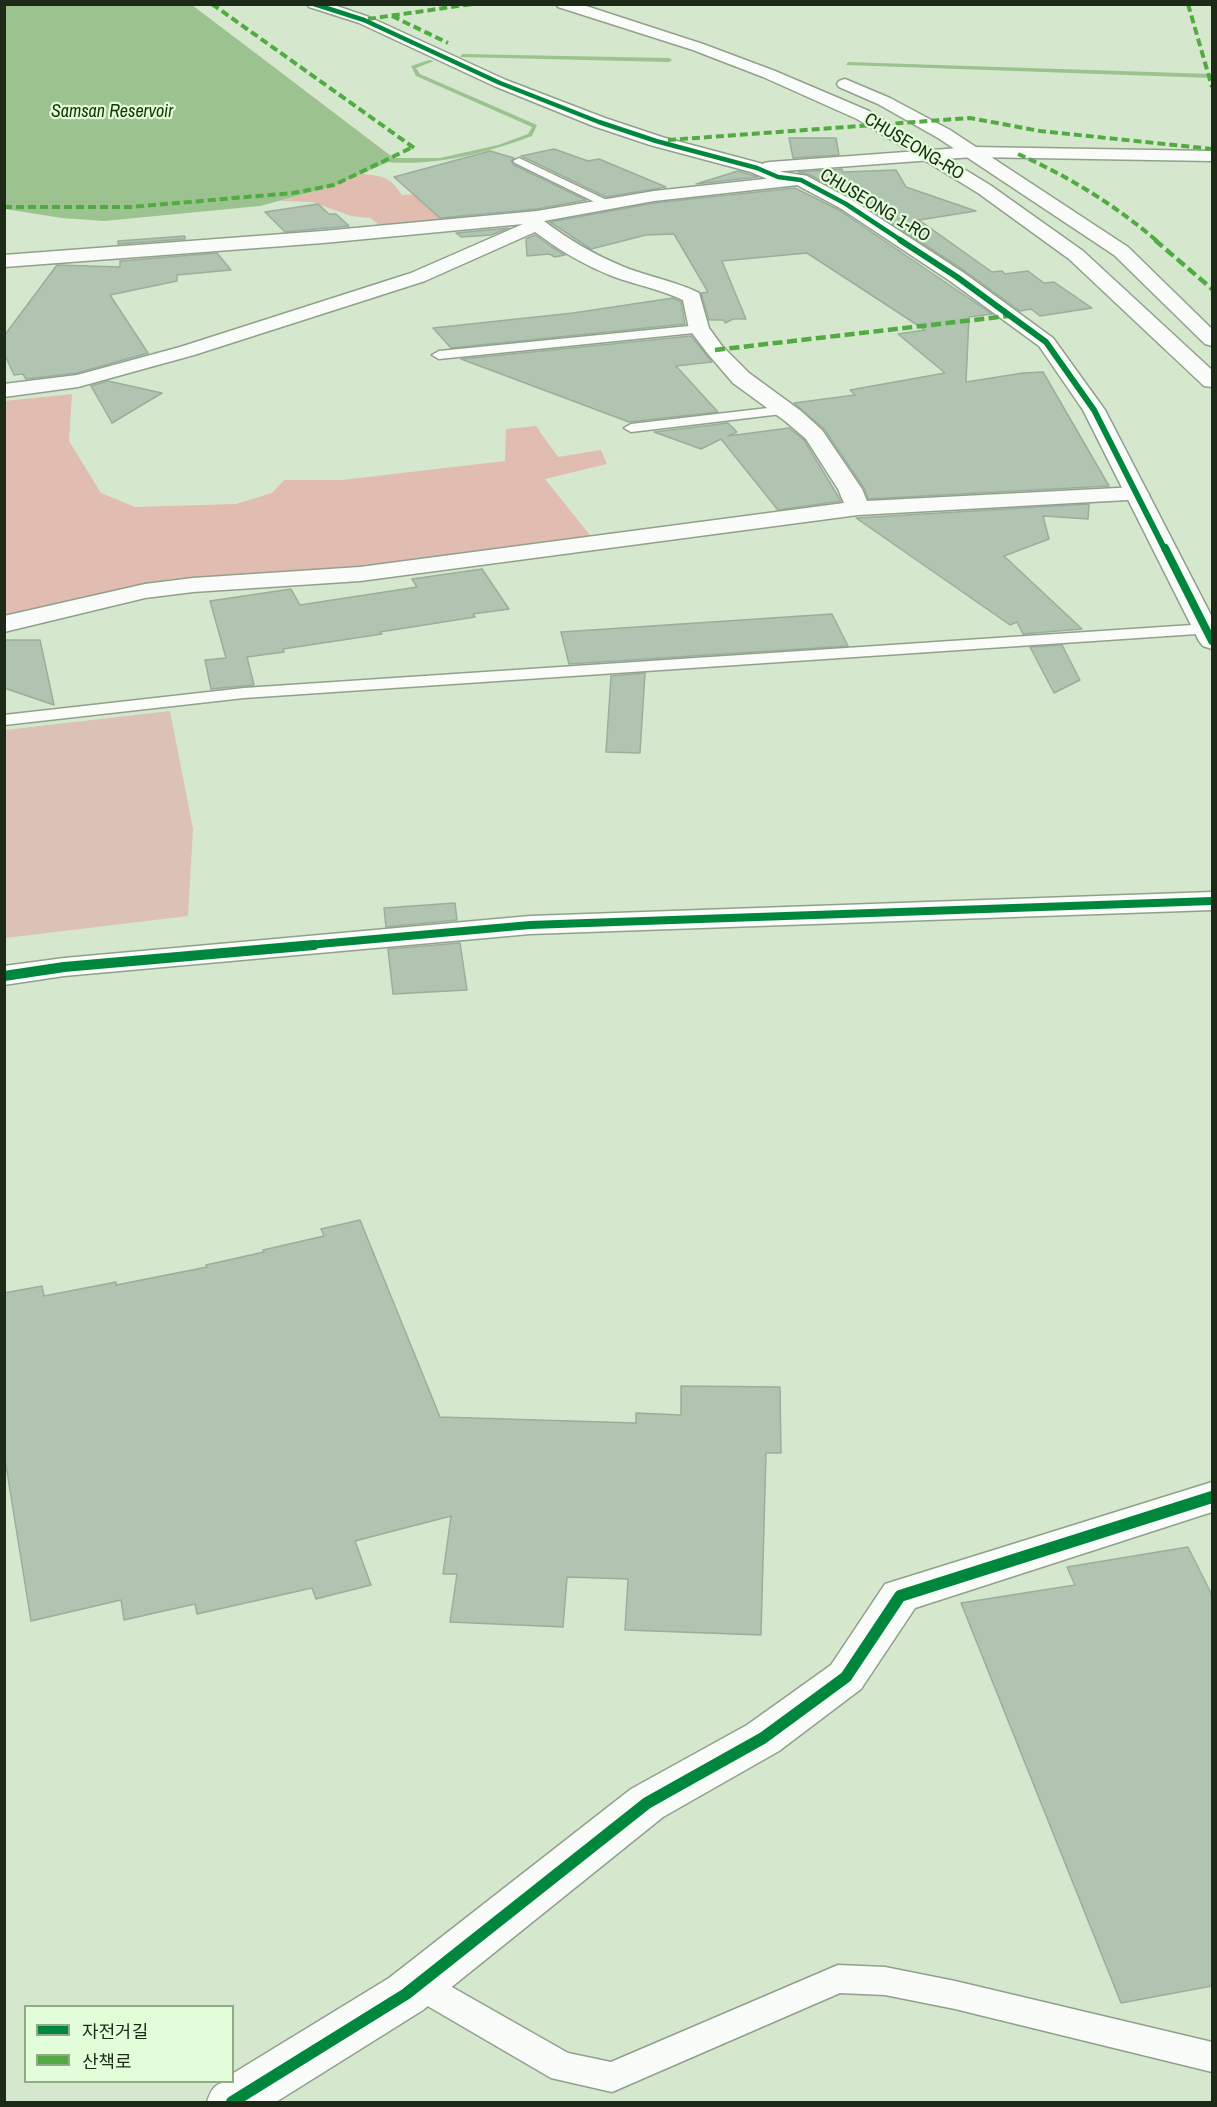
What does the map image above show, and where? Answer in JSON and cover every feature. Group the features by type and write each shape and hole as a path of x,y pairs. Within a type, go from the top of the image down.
{"street":[{"name":"CHUSEONG 1-RO","path":"314,4 364,20 500,83 599,122 656,141 756,168 778,177 801,180 846,204 905,242 1046,342 1094,410 1210,635"},
{"name":"CHUSEONG-RO","path":"563,4 644,29 769,74 863,115 930,155 1076,255 1212,381"},
{"path":"606,4 700,31 777,59"},
{"name":"CHUSEONG-RO","path":"828,78 884,101 973,152 1121,251 1212,340"},
{"path":"756,168 973,152 1212,156"},
{"path":"4,261 323,237 537,216 654,196 801,180"},
{"path":"4,391 78,381 187,351 418,277 575,210"},
{"path":"537,225 569,248 619,272 684,291 692,297 699,329 727,365 741,378 786,410 814,435 850,489 858,508"},
{"path":"4,624 154,590 193,585 360,574 858,508 1137,494"},
{"path":"4,976 64,967 530,925 1212,901"},
{"path":"232,2103 406,1994 646,1803 763,1738 846,1677 900,1596 1212,1497"}],"lane":[{"path":"519,161 609,205"},
{"path":"439,355 699,329"},
{"path":"631,428 786,410"},
{"path":"4,720 255,692 1210,635"},
{"path":"418,1984 562,2067 612,2077 838,1979 885,1981 955,1995 1212,2057"}],"shaded area":[{"path":"362,174 386,178 402,195 422,194 472,214 464,218 381,226 370,218 351,216 312,202 280,201 334,186"},
{"path":"72,394 69,441 101,493 135,507 236,504 272,493 284,480 342,480 505,461 506,429 536,426 558,457 601,450 607,464 545,479 593,539 364,569 190,581 20,617 5,615 4,401"},
{"path":"170,711 193,829 188,916 5,938 5,730"}],"water":[{"name":"Samsan Reservoir","path":"4,5 192,5 395,159 334,186 260,206 104,221 62,218 5,209"}],"building":[{"path":"789,138 836,138 839,155 793,158"},
{"path":"554,149 588,161 599,159 666,187 606,197 521,156"},
{"path":"490,151 514,158 511,161 514,165 586,200 537,209 440,218 394,177"},
{"path":"842,169 843,172 896,170 906,187 976,211 919,220 992,272 1002,271 1005,274 1028,271 1044,283 1054,282 1092,308 1040,316 1031,309 1020,311 965,271 853,198 808,174 798,172"},
{"path":"738,171 758,177 696,184"},
{"path":"795,188 839,210 992,314 969,317 966,382 1043,372 1109,486 868,499 864,488 824,429 794,403 855,395 850,390 945,373 898,334 925,330 807,253 722,261 746,319 733,319 725,323 724,320 709,320 701,293 708,292 674,234 646,235 591,249 550,222 654,203"},
{"path":"318,204 329,214 336,214 349,226 285,232 265,212"},
{"path":"509,228 491,235 461,237 456,233"},
{"path":"535,235 565,255 527,256 526,239"},
{"path":"185,236 185,239 118,244 118,241"},
{"path":"217,253 231,270 177,275 177,281 110,295 148,353 77,373 26,379 23,374 14,375 4,353 4,336 57,265 120,267 120,261"},
{"path":"673,298 681,302 685,324 451,348 433,328 573,313"},
{"path":"691,336 712,362 676,366 718,412 629,422 461,359"},
{"path":"108,381 162,393 112,423 91,386"},
{"path":"728,423 737,432 728,436 789,428 804,440 841,501 778,510 721,439 701,449 654,432"},
{"path":"1089,504 1088,519 1043,516 1049,539 1004,556 1082,629 1023,634 1017,622 1010,625 856,518"},
{"path":"482,569 509,609 247,657 254,685 211,689 205,660 226,658 210,601 291,589 300,605 417,587 412,579"},
{"path":"832,614 848,646 569,664 561,632"},
{"path":"4,640 40,640 54,705 4,688"},
{"path":"1062,645 1080,680 1054,693 1030,647"},
{"path":"645,673 640,753 606,752 611,676"},
{"path":"455,903 457,920 386,927 384,908"},
{"path":"460,943 467,990 393,994 388,949"},
{"path":"360,1220 440,1417 636,1423 636,1413 681,1415 681,1386 780,1387 781,1453 766,1453 761,1635 625,1630 628,1579 567,1577 563,1627 450,1622 457,1574 443,1574 451,1516 355,1541 371,1585 316,1599 312,1588 197,1614 195,1604 124,1620 121,1600 31,1621 4,1453 4,1293 42,1286 44,1296 207,1267 206,1265 324,1236 321,1229"},
{"path":"1188,1547 1212,1595 1212,1986 1121,2003 961,1603 1075,1585 1067,1567"}],"waterway":[{"path":"462,56 669,60"},
{"path":"380,160 440,160 500,146 530,135 535,126 418,75 413,67 431,61"},
{"path":"848,64 1212,76"}],"marked path":[{"path":"212,4 417,150"},
{"path":"368,19 472,4"},
{"path":"1188,4 1212,87"},
{"path":"392,16 448,43"},
{"path":"668,140 970,118 1040,131 1212,149"},
{"path":"4,207 131,207 293,193 334,185 413,147"},
{"path":"1018,154 1059,172 1139,226 1212,289"},
{"path":"715,350 1008,316"}],"cycle path":[{"path":"314,4 364,20 500,83 599,122 656,141 757,168 778,177 801,180 846,204 957,277 1046,342 1094,410 1212,641"},
{"path":"4,976 64,967 530,925 1212,901"},
{"path":"232,2102 406,1994 647,1803 763,1738 846,1677 900,1596 1212,1497"}]}
